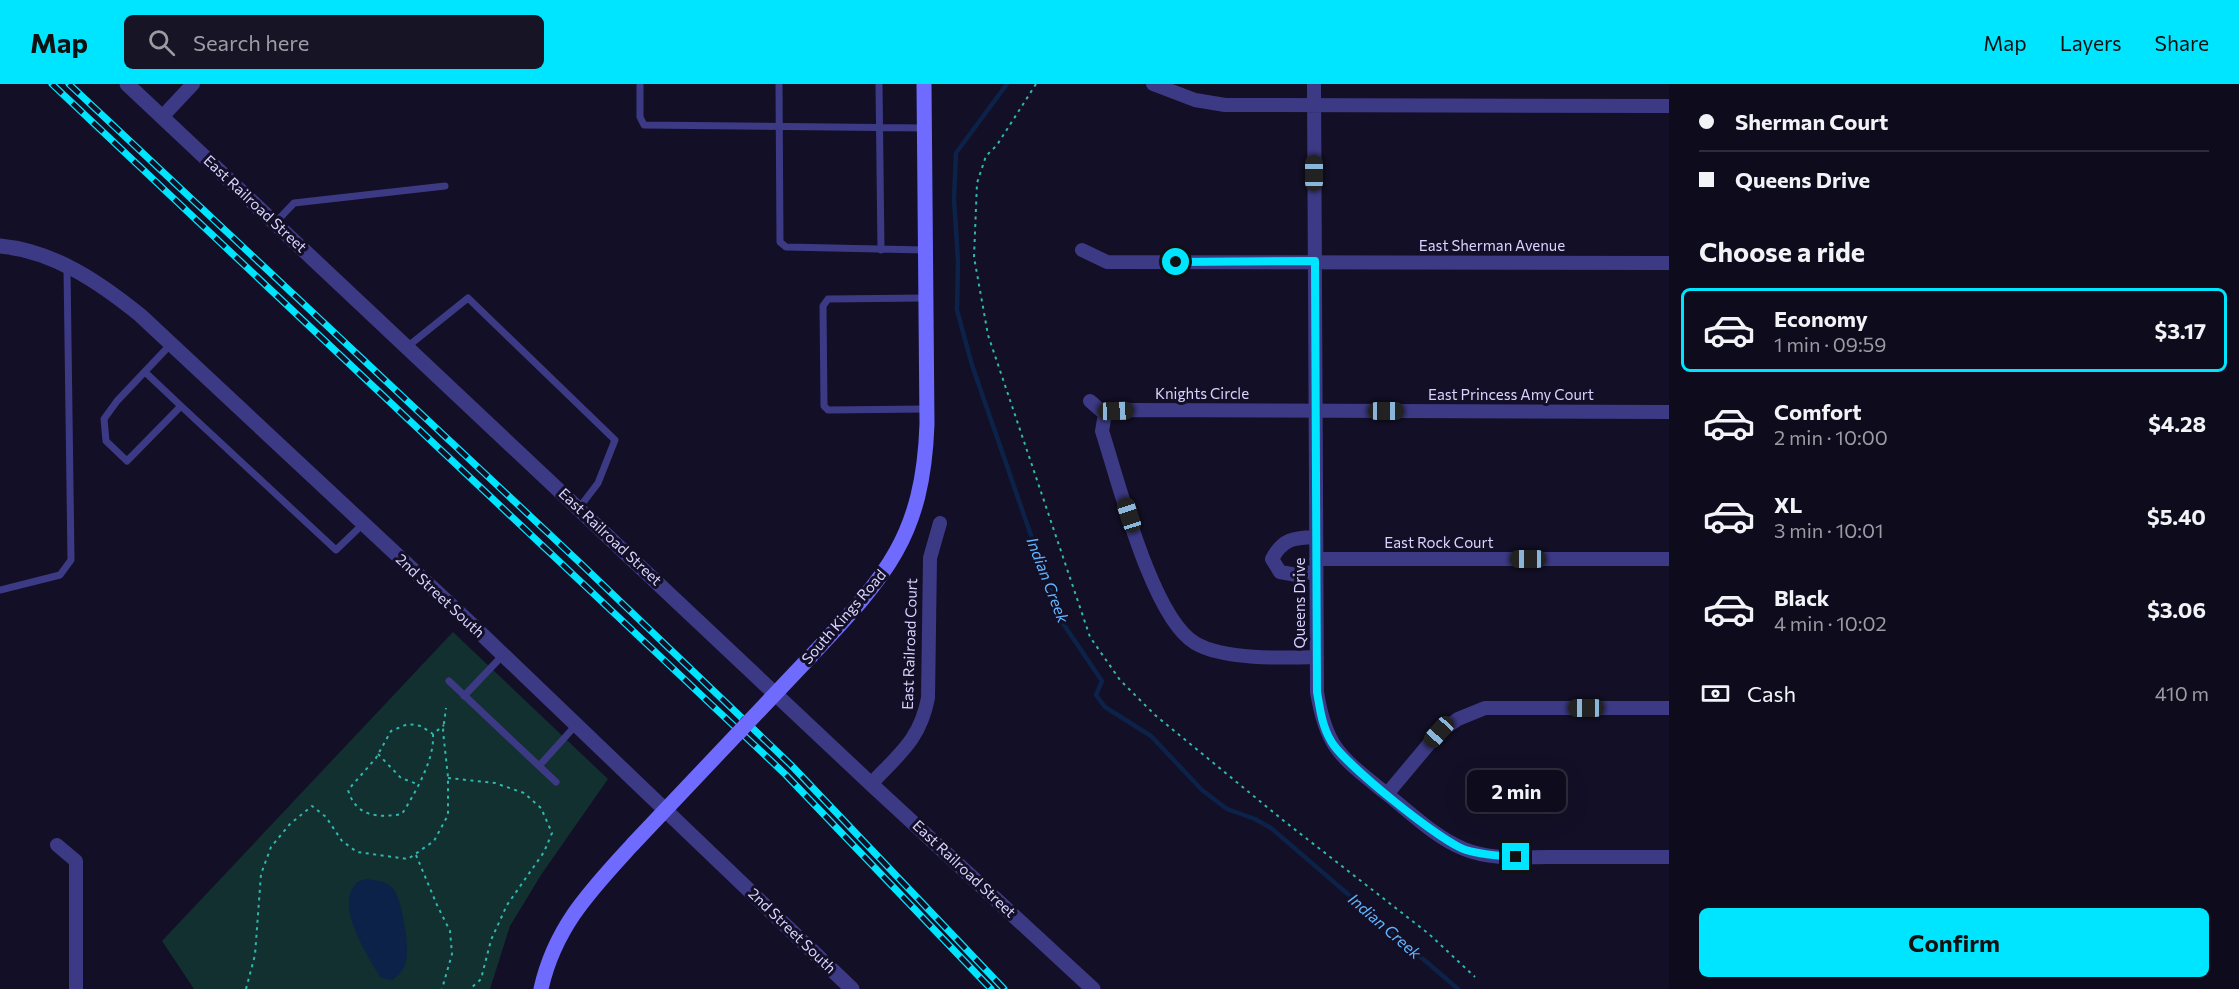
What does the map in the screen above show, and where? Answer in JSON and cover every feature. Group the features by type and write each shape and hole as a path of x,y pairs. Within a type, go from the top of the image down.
{"main road":[{"name":"South Kings Road","path":"541,989 553,948 572,915 633,844 864,600 888,568 905,536 919,497 926,460 927,298 924,84"}],"street":[{"name":"East Railroad Street","path":"127,84 1093,989"},
{"path":"162,117 193,84"},
{"path":"1152,84 1210,103 1226,105 1669,106"},
{"name":"Queens Drive","path":"1314,84 1317,692 1322,720 1331,742 1349,764 1386,794 1441,836 1465,850 1489,855 1669,857"},
{"name":"2nd Street South","path":"0,246 48,257 68,265 112,292 364,523 852,989"},
{"name":"East Sherman Avenue","path":"1082,250 1107,262 1669,263"},
{"path":"1090,401 1105,414 1102,431 1149,578 1179,631 1196,644 1225,653 1283,658 1317,657"},
{"name":"Knights Circle","path":"1105,414 1132,410 1316,411"},
{"name":"East Princess Amy Court","path":"1316,411 1669,412"},
{"name":"East Railroad Court","path":"872,783 914,737 924,719 928,698 930,558 940,523"},
{"path":"1316,537 1296,538 1279,546 1272,559 1280,572 1297,575 1316,565"},
{"name":"East Rock Court","path":"1316,565 1669,559"},
{"path":"1386,794 1439,732 1458,719 1485,708 1669,708"},
{"path":"57,845 76,861 76,989"}],"lane":[{"path":"640,84 640,117 644,125 924,128"},
{"path":"779,84 780,242 786,247 926,250"},
{"path":"879,84 881,250"},
{"path":"275,223 294,203 445,186"},
{"path":"0,590 60,575 71,560 68,265"},
{"path":"407,347 468,298 615,440 598,483 579,508"},
{"path":"927,298 828,299 823,306 824,406 828,410 927,409"},
{"path":"171,344 117,401 104,419 106,441 127,461 181,406"},
{"path":"145,372 336,550 364,523"},
{"path":"464,696 503,655"},
{"path":"448,681 556,782"},
{"path":"539,766 576,725"}],"path":[{"path":"246,989 255,955 261,874 271,847 290,824 312,806 326,817 342,841 357,852 408,859 434,841 448,815 444,725 446,708"},
{"path":"408,724 421,726 433,734 434,745 431,757 402,814 373,816 352,802 348,790 378,754 391,731 408,724"},
{"path":"433,734 444,725"},
{"path":"378,754 401,778 417,784"},
{"path":"448,777 455,780 495,783 524,793 541,808 552,833 544,852 507,905 491,940 481,979 470,989"},
{"path":"416,855 436,905 450,931 452,954 442,989"}],"green space":[{"path":"453,632 608,779 541,875 510,926 490,989 194,989 162,941"}],"water":[{"path":"366,879 384,882 393,888 402,913 407,946 406,962 404,968 392,980 381,978 358,938 350,915 351,892 357,882"}],"waterway":[{"name":"Indian Creek","path":"1007,84 956,153 954,199 958,261 957,310 972,365 1060,619 1102,681 1096,695 1105,707 1151,736 1202,790 1227,809 1255,819 1271,828 1458,989"}],"railway":[{"path":"52,84 785,774 991,989"},
{"path":"69,84 578,561 791,765 1004,989"}],"route":[{"path":"1176,262 1315,261 1317,692 1322,720 1331,742 1349,764 1441,836 1465,850 1516,857"}]}
